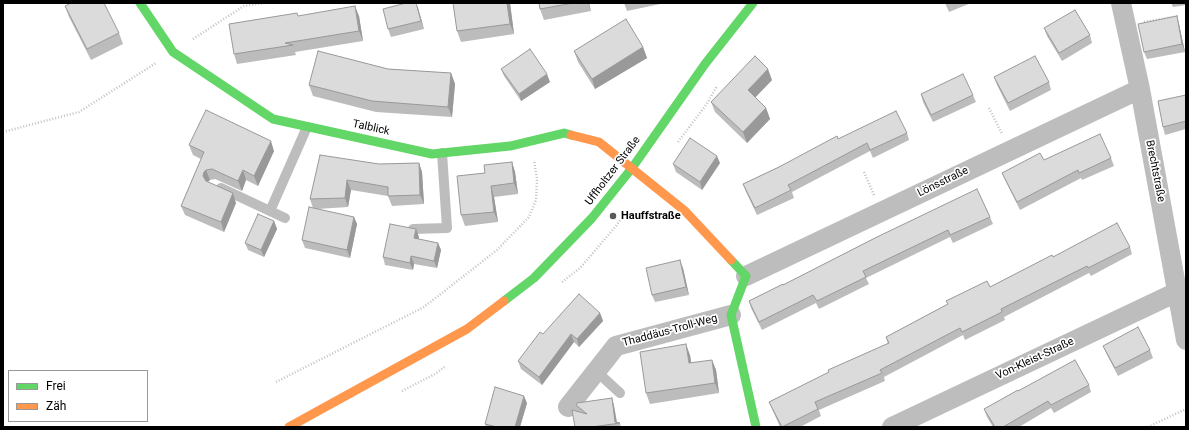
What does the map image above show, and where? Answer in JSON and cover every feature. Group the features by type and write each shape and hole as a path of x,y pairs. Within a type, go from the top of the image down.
{"street":[{"name":"Talblick","path":"140,3 173,52 273,119 432,154 510,146 564,133 599,142 632,168"},
{"name":"Uffholtzer Straße","path":"289,427 467,329 534,278 592,218 632,168 705,64 753,3"},
{"name":"Brechtstraße","path":"1121,3 1140,89 1186,340"},
{"name":"Lönsstraße","path":"746,276 1140,89"},
{"path":"632,168 685,212 746,276 731,315 756,427"},
{"name":"Von-Kleist-Straße","path":"892,427 1177,292"},
{"name":"Thaddäus-Troll-Weg","path":"568,407 616,346 731,315"}],"lane":[{"path":"270,211 307,127"},
{"path":"413,229 447,228 442,153"},
{"path":"213,185 285,218"},
{"path":"596,371 620,393"}],"path":[{"path":"1126,25 1178,16"},
{"path":"989,108 1010,150"},
{"path":"3,132 47,121"},
{"path":"276,382 424,307 498,250 529,217 536,200 537,179 529,141"},
{"path":"1148,427 1186,409"}],"building":[{"path":"71,3 104,3 119,33 87,49 65,6"},
{"path":"406,3 416,3 421,21 388,29 383,9"},
{"path":"453,3 507,3 510,24 457,31"},
{"path":"539,3 573,3 540,9"},
{"path":"355,6 359,31 285,43 293,45 234,54 229,24 297,13 298,16"},
{"path":"1075,10 1090,35 1059,53 1044,28"},
{"path":"1177,16 1182,44 1144,52 1138,24"},
{"path":"626,19 643,47 592,79 574,51"},
{"path":"530,49 547,74 519,94 501,69"},
{"path":"318,51 388,69 451,73 448,107 372,101 309,85"},
{"path":"755,56 768,69 748,90 766,108 743,132 711,102"},
{"path":"1035,56 1049,82 1008,103 994,77"},
{"path":"963,74 973,95 931,115 921,94"},
{"path":"1186,95 1186,121 1163,127 1158,101"},
{"path":"206,110 271,141 254,176 243,170 238,181 212,169 204,172 203,176 206,181 233,193 221,222 181,206 204,152 189,145"},
{"path":"896,111 907,133 870,150 867,143 788,185 791,190 755,208 743,184 779,167 837,136 838,139"},
{"path":"1100,134 1111,158 1079,173 1078,170 1017,202 1002,173 1040,153 1044,160"},
{"path":"690,138 717,156 700,182 673,164"},
{"path":"320,155 379,164 419,163 420,195 388,196 388,187 347,180 345,198 310,199"},
{"path":"512,162 514,183 491,186 494,212 461,215 457,176 485,173 484,165"},
{"path":"977,189 990,217 950,235 948,230 863,271 866,277 817,301 813,295 759,322 749,301"},
{"path":"309,207 354,217 347,250 302,240"},
{"path":"258,214 274,221 261,250 245,243"},
{"path":"1117,223 1130,247 1088,268 1087,266 1001,309 1002,312 962,332 960,328 880,370 882,373 815,402 818,409 782,427 769,402 829,372 828,370 889,343 886,337 948,304 946,301 987,281 990,287 1052,255 1053,257"},
{"path":"390,224 416,229 414,238 438,243 434,261 411,256 410,263 383,257"},
{"path":"680,260 686,287 652,295 646,268"},
{"path":"579,294 600,313 577,339 571,334 539,377 518,361 540,332 543,334"},
{"path":"1138,327 1150,350 1115,368 1103,346"},
{"path":"686,344 689,363 712,360 715,383 646,393 640,352"},
{"path":"1075,360 1089,385 1051,405 1048,401 1003,427 995,427 984,409"},
{"path":"495,387 524,396 515,427 497,427 485,424"},
{"path":"612,398 615,422 620,423 592,427 575,427 572,410 587,414 576,405 577,403"}],"traffic: fast":[{"path":"140,3 173,52 273,119 432,154 510,146 564,133 571,135"},
{"path":"504,301 534,278 592,218 632,168 705,64 753,3"},
{"path":"731,260 746,276 731,315 756,427"}],"traffic: slow":[{"path":"571,135 599,142 685,211 731,260"},
{"path":"289,427 467,329 504,301"}],"place":[{"name":"Hauffstraße","path":"613,216"}]}
